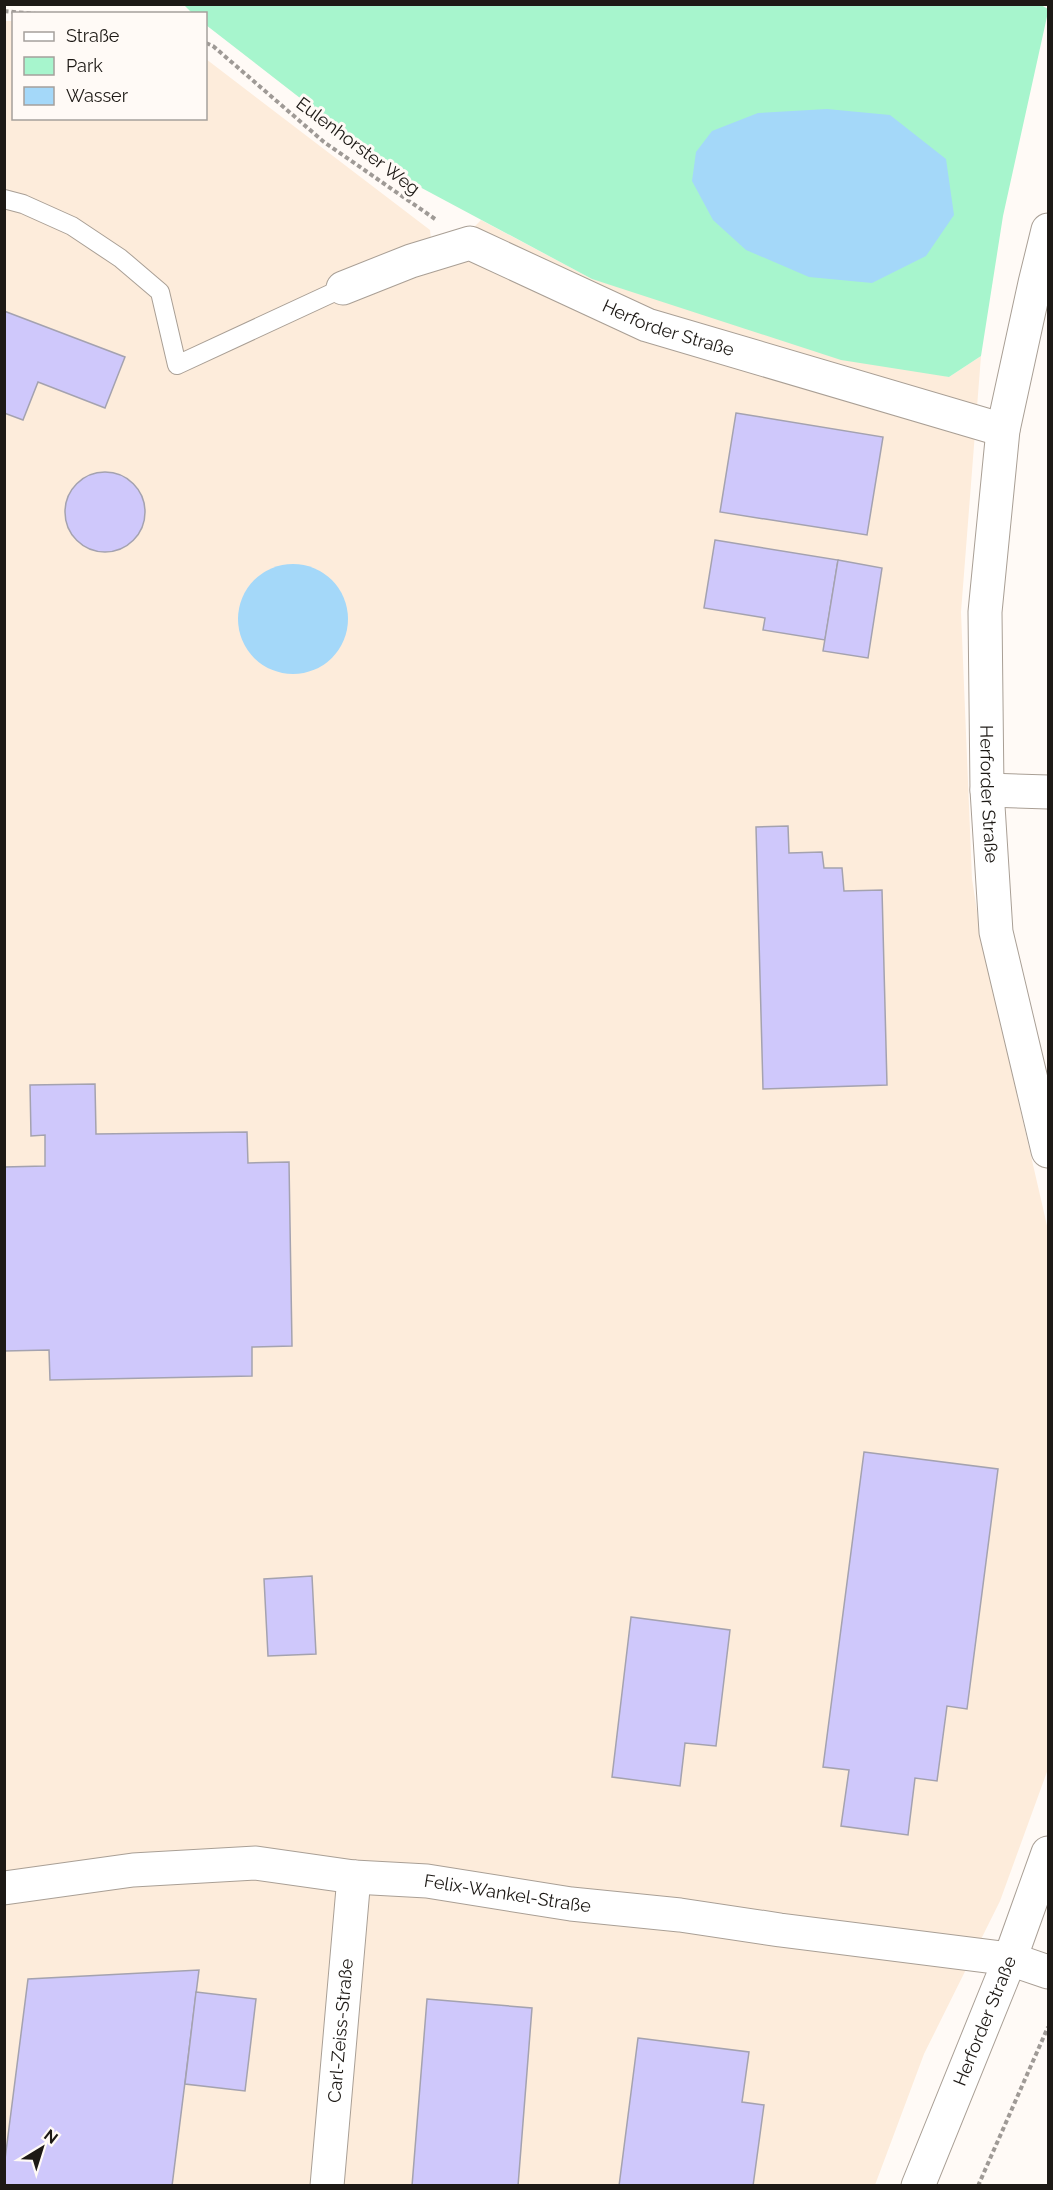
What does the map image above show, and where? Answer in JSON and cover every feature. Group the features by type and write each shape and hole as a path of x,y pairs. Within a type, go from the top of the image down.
{"street":[{"name":"Herforder Straße","path":"1048,230 1003,430 985,612 987,790 996,932 1048,1151"},
{"path":"343,288 411,261 470,243"},
{"name":"Herforder Straße","path":"470,243 647,325 1003,430"},
{"path":"987,790 1048,792"},
{"name":"Herforder Straße","path":"918,2186 1010,1959 1048,1853"},
{"name":"Felix-Wankel-Straße","path":"4,1888 133,1870 256,1863 354,1877 427,1881 571,1904 680,1915 1010,1959 1048,1972"},
{"name":"Carl-Zeiss-Straße","path":"327,2186 354,1877"}],"lane":[{"path":"4,199 23,204 72,226 120,258 160,292 177,364 343,288"}],"path":[{"name":"Eulenhorster Weg","path":"207,43 213,46 324,142 470,243"},
{"path":"978,2186 1048,2027"}],"shaded area":[{"path":"4,21 12,21 12,120 207,120 207,60 430,230 434,268 481,220 592,279 949,377 981,356 961,612 972,879 982,943 1048,1230 1048,1769 1000,1901 924,2054 875,2185 5,2185"}],"green space":[{"path":"184,5 1041,5 1048,9 1048,12 1003,216 981,356 949,377 841,360 592,279 403,178 207,26 207,12 191,12"}],"water":[{"path":"827,109 890,115 946,159 954,215 926,256 872,283 809,277 746,250 713,220 692,181 696,152 712,131 758,113"},
{"path":"293,564 314,568 332,580 344,598 348,619 344,640 332,658 314,670 293,674 272,670 254,658 242,640 238,619 242,598 254,580 272,568"}],"building":[{"path":"4,311 125,357 105,408 38,382 23,420 4,413"},
{"path":"736,413 883,437 867,535 720,512"},
{"path":"97,472 113,472 134,483 145,504 145,520 134,541 113,552 97,552 83,546 71,534 65,520 65,504 71,490 83,478"},
{"path":"715,540 838,560 825,640 763,630 765,618 704,608"},
{"path":"838,560 882,568 868,658 823,651"},
{"path":"788,826 789,853 822,852 824,868 842,868 844,891 882,890 887,1085 763,1089 756,827"},
{"path":"95,1084 96,1134 247,1132 248,1163 289,1162 292,1346 252,1347 252,1376 50,1380 49,1350 5,1351 4,1167 45,1166 45,1135 31,1136 30,1085"},
{"path":"864,1452 998,1469 967,1709 947,1706 937,1781 915,1778 908,1835 841,1826 849,1770 823,1767"},
{"path":"312,1576 316,1654 268,1656 264,1579"},
{"path":"631,1617 730,1630 716,1746 685,1743 680,1786 612,1777"},
{"path":"199,1970 172,2186 4,2186 4,2167 28,1979"},
{"path":"196,1992 256,1999 245,2091 185,2084"},
{"path":"427,1999 532,2008 518,2186 412,2186"},
{"path":"638,2038 749,2052 742,2102 764,2105 753,2186 619,2186"}]}
